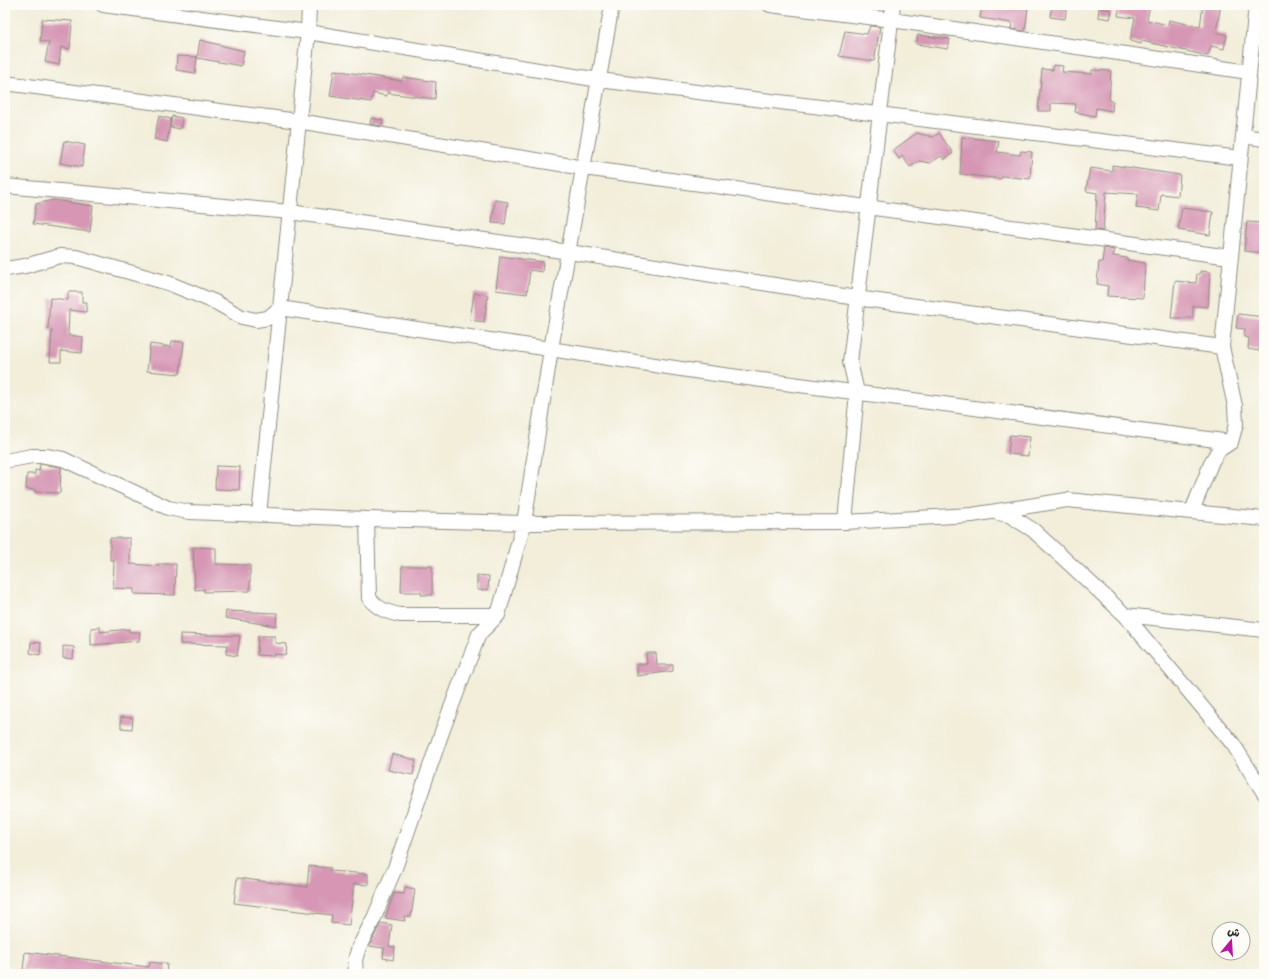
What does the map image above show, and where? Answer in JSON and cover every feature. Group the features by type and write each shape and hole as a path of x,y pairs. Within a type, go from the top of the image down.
{"street":[{"path":"103,5 308,32 599,80 1240,158"},
{"path":"259,515 308,32 309,5"},
{"path":"356,974 356,960 359,947 374,918 395,868 443,730 479,634 498,615 524,523 551,349 612,5"},
{"path":"770,5 892,20 1249,72"},
{"path":"845,522 857,392 850,362 856,298 893,5"},
{"path":"1192,511 1212,461 1220,450 1230,442 1236,424 1235,406 1222,347 1256,5"},
{"path":"5,83 298,121 584,168 1230,257"},
{"path":"1243,136 1264,139"},
{"path":"5,186 290,212 569,252 856,298 1222,347"},
{"path":"5,269 25,266 60,256 76,257 168,283 215,302 242,317 256,320 268,318 280,308 701,372 1230,442"},
{"path":"5,461 32,456 46,456 62,460 168,508 189,512 524,523 845,522 947,517 996,512 1067,500 1264,519"},
{"path":"996,512 1009,515 1033,530 1125,615 1233,744 1264,793"},
{"path":"367,519 369,598 376,607 386,612 400,615 498,615"},
{"path":"1125,615 1264,630"}],"building":[{"path":"982,5 1026,5 1026,8 1028,8 1025,31 1011,29 1012,23 980,18"},
{"path":"1052,5 1067,5 1065,19 1050,17"},
{"path":"1120,5 1138,7 1138,5 1150,5 1147,20 1168,25 1169,20 1200,27 1203,5 1221,5 1216,32 1227,35 1224,49 1211,46 1208,56 1142,41 1141,44 1130,41 1135,18 1118,16"},
{"path":"1099,8 1112,10 1110,19 1098,17"},
{"path":"42,19 72,21 70,49 61,47 59,65 45,62 49,42 40,41"},
{"path":"870,26 880,27 874,61 839,56 845,31 867,34"},
{"path":"918,35 950,39 948,49 916,44"},
{"path":"200,40 244,51 241,66 197,58"},
{"path":"177,56 197,57 195,73 176,70"},
{"path":"1053,65 1063,66 1062,72 1092,74 1092,70 1111,71 1109,101 1113,101 1112,111 1096,108 1095,116 1075,112 1076,104 1051,103 1051,111 1038,111 1042,69 1053,70"},
{"path":"334,70 402,81 403,77 436,82 435,99 387,93 387,96 373,93 371,102 330,96"},
{"path":"159,116 171,119 167,142 154,139"},
{"path":"172,116 182,118 180,129 170,127"},
{"path":"371,118 383,120 382,126 370,124"},
{"path":"917,133 933,137 939,133 953,153 944,160 941,156 930,163 919,161 910,167 902,156 899,159 893,150"},
{"path":"962,137 999,141 997,152 1020,155 1021,151 1032,152 1030,179 1002,176 1001,179 960,174"},
{"path":"64,141 85,145 82,167 60,163"},
{"path":"1112,165 1180,175 1178,196 1161,194 1159,211 1136,208 1138,194 1106,192 1103,231 1095,230 1097,193 1086,191 1090,168 1112,171"},
{"path":"53,200 93,206 90,232 33,224 36,204"},
{"path":"495,200 508,202 505,224 492,223"},
{"path":"1182,208 1213,212 1210,235 1178,230"},
{"path":"1247,222 1264,223 1264,253 1244,251"},
{"path":"1104,248 1114,250 1113,256 1145,263 1143,298 1107,296 1108,286 1097,284 1099,262 1102,262"},
{"path":"500,256 543,262 542,272 530,270 527,294 496,290"},
{"path":"1200,271 1210,272 1208,307 1193,306 1193,318 1171,318 1175,281 1196,283 1197,274 1200,274"},
{"path":"68,292 82,292 82,302 87,302 86,312 69,310 68,335 83,337 82,353 61,351 61,362 50,362 52,330 48,329 50,298 68,300"},
{"path":"474,293 488,295 484,322 470,320"},
{"path":"1238,314 1264,317 1264,340 1261,339 1259,351 1248,349 1249,338 1244,337 1245,329 1236,328"},
{"path":"172,341 184,342 180,374 147,371 150,344 171,347"},
{"path":"1010,435 1030,437 1028,456 1008,454"},
{"path":"40,464 61,467 60,493 35,492 35,490 26,489 27,474 35,474 35,470 39,471"},
{"path":"216,466 240,467 239,490 215,489"},
{"path":"110,538 130,538 130,564 159,566 159,564 176,564 175,595 134,594 134,589 113,588 114,560 110,560"},
{"path":"193,547 216,548 216,564 250,565 250,591 204,592 204,589 195,590"},
{"path":"402,566 432,566 432,595 421,595 421,592 401,592"},
{"path":"477,575 489,576 488,590 477,590"},
{"path":"226,611 277,613 276,626 225,618"},
{"path":"100,627 100,632 129,629 129,632 140,632 139,641 91,645 91,628"},
{"path":"180,634 240,636 237,656 226,654 227,645 180,644"},
{"path":"258,636 275,636 275,643 287,644 286,655 257,655"},
{"path":"31,642 41,643 40,655 30,653"},
{"path":"63,646 74,647 73,659 63,658"},
{"path":"646,653 656,653 657,665 673,665 673,671 637,676 637,664 647,664"},
{"path":"121,717 133,718 132,729 121,728"},
{"path":"392,754 416,760 413,775 388,770"},
{"path":"309,866 331,868 330,871 368,874 368,885 354,884 349,925 331,923 332,915 234,903 237,878 307,887"},
{"path":"405,887 415,889 411,917 404,916 405,921 385,918 394,893 404,894"},
{"path":"381,923 392,925 389,946 395,947 393,960 383,958 384,948 369,946"},
{"path":"25,952 149,967 150,962 167,964 166,974 56,974 23,970"}]}
